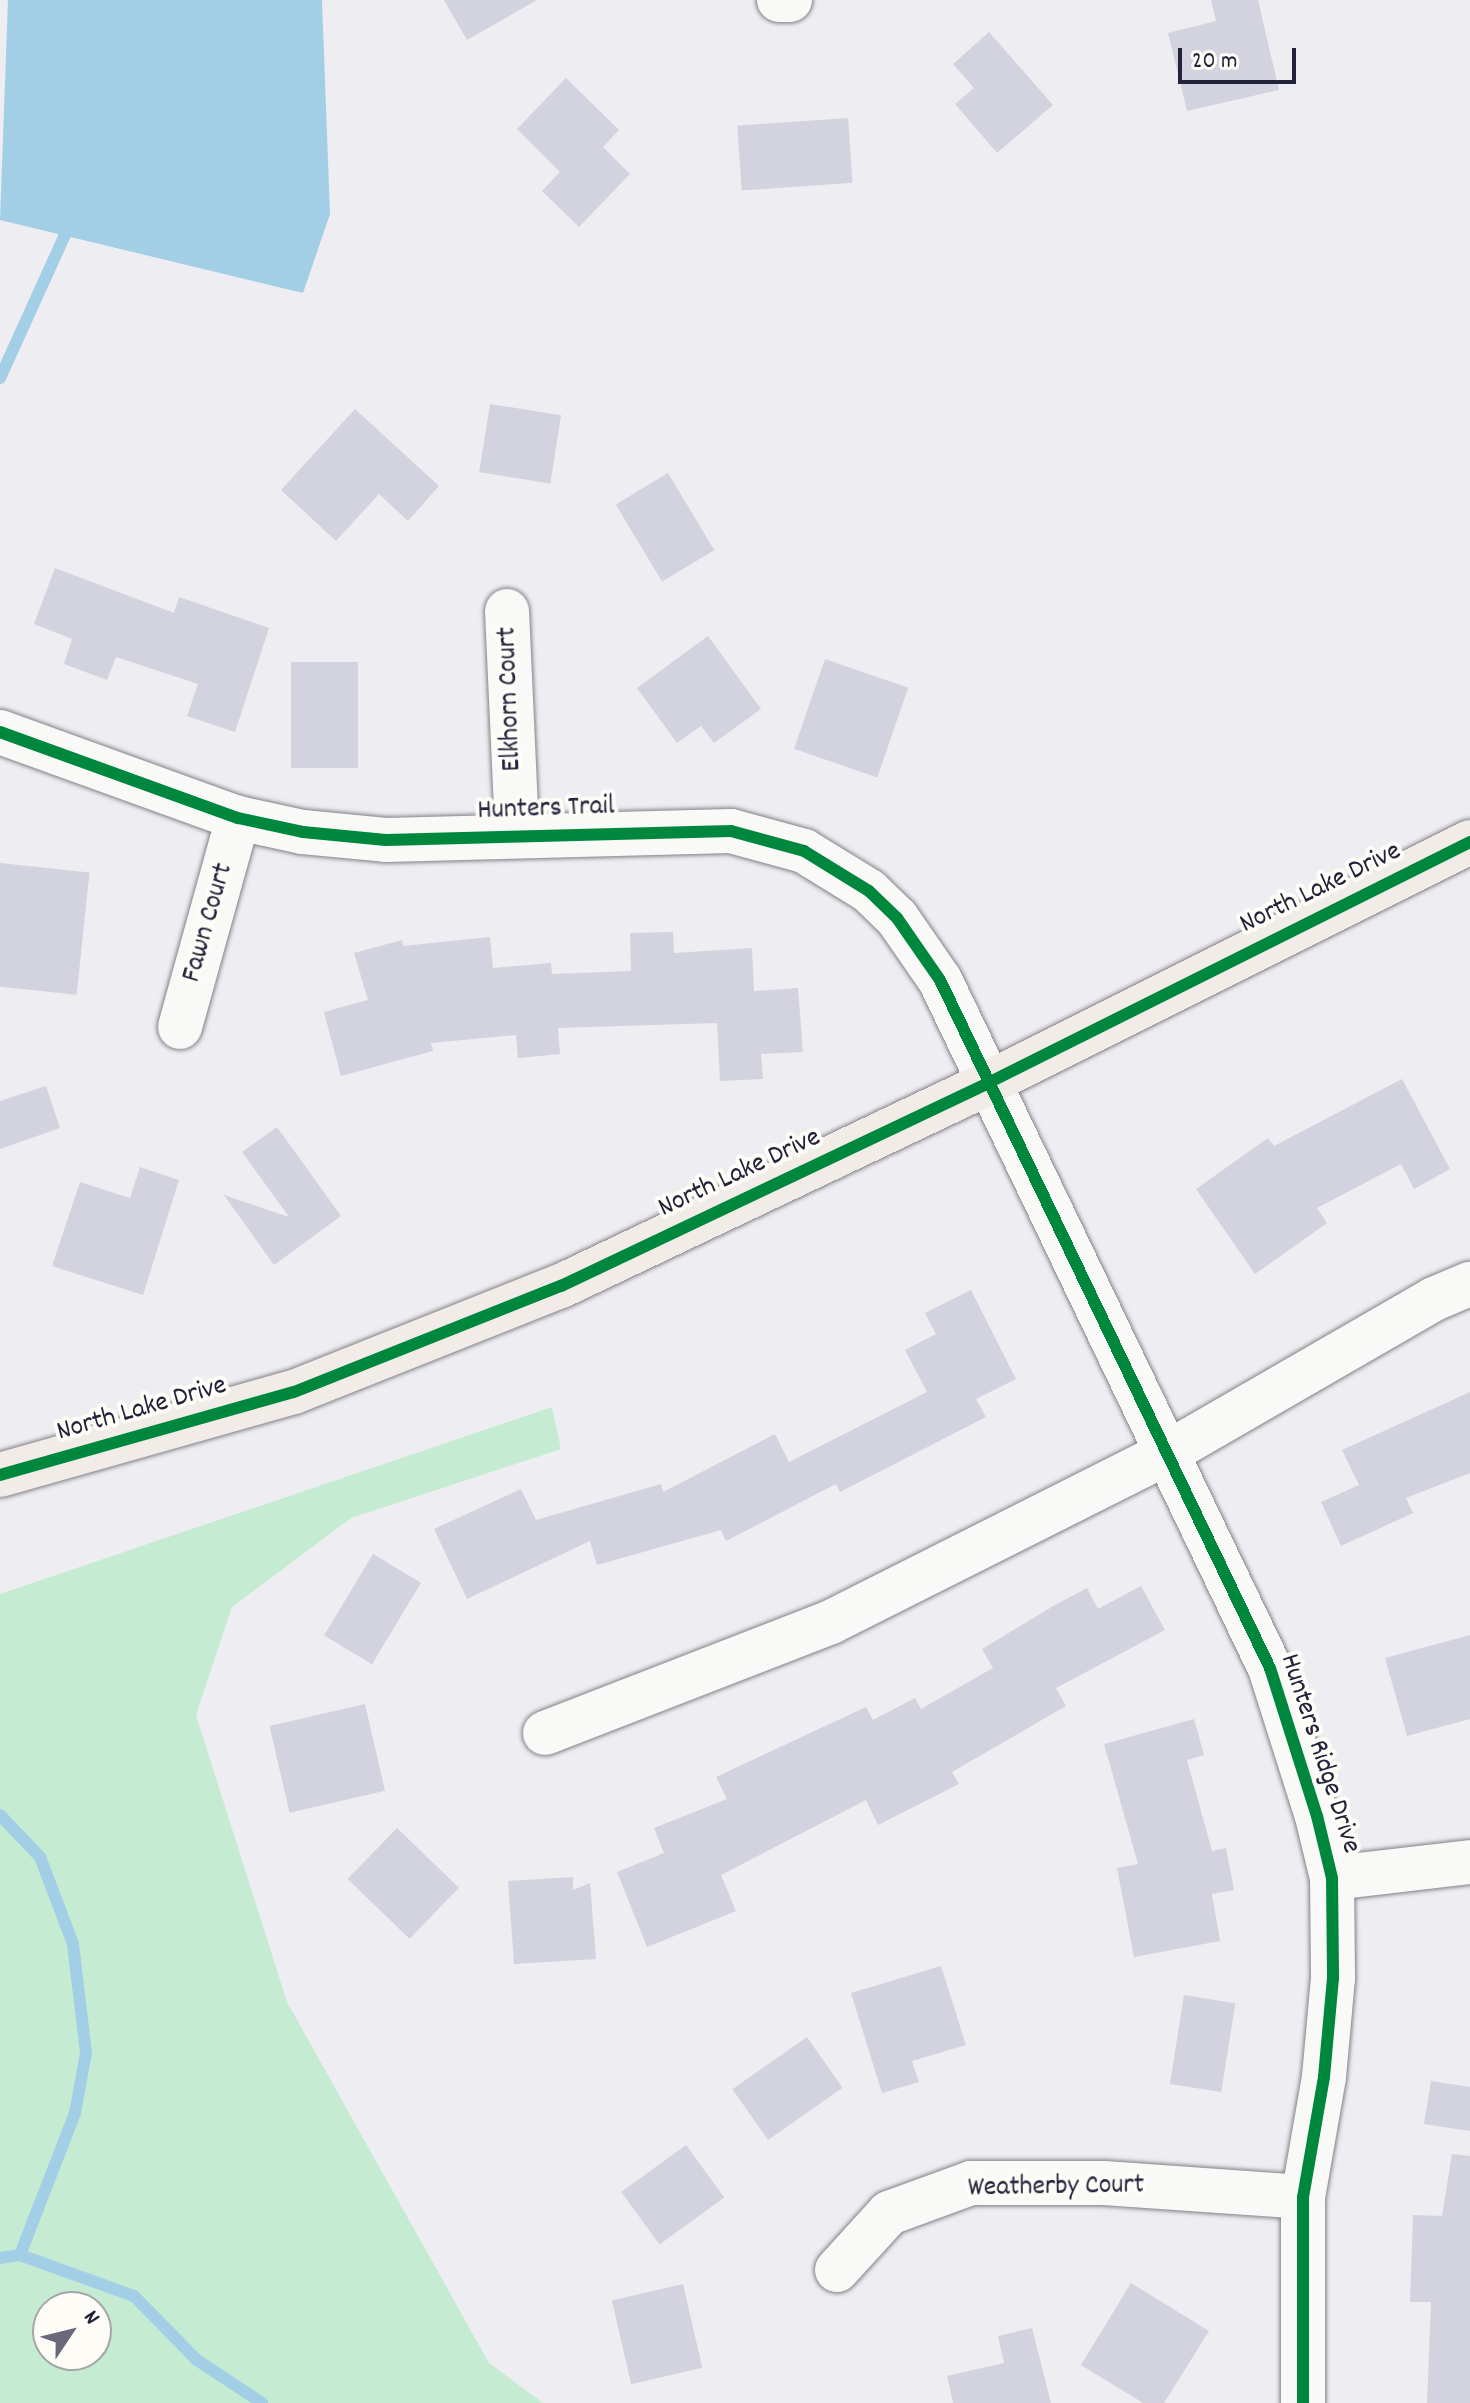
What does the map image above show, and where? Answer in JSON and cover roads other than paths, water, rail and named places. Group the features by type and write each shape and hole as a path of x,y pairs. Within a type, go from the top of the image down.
{"main road":[{"name":"North Lake Drive","path":"0,1475 309,1387 561,1286 986,1084 1470,842"}],"street":[{"path":"779,0 790,0"},
{"name":"Elkhorn Court","path":"507,611 517,835"},
{"name":"Hunters Trail","path":"0,732 238,818 344,838 731,831 792,847 838,869 888,909 921,948 986,1084"},
{"name":"Fawn Court","path":"180,1027 238,818"},
{"name":"Hunters Ridge Drive","path":"986,1084 1169,1452 1270,1668 1332,1878 1333,1978 1324,2077 1303,2197 1303,2403"},
{"path":"545,1733 831,1622 1169,1452 1434,1299 1470,1284"},
{"path":"1332,1878 1470,1862"},
{"name":"Weatherby Court","path":"837,2270 889,2213 971,2183 1104,2183 1303,2197"}],"water":[{"path":"8,0 322,0 330,214 303,293 0,220"}],"waterway":[{"path":"0,378 65,235"},
{"path":"0,1815 40,1857 73,1944 86,2053 75,2113 20,2255"},
{"path":"0,2258 20,2255 134,2296 197,2360 262,2403"}]}
